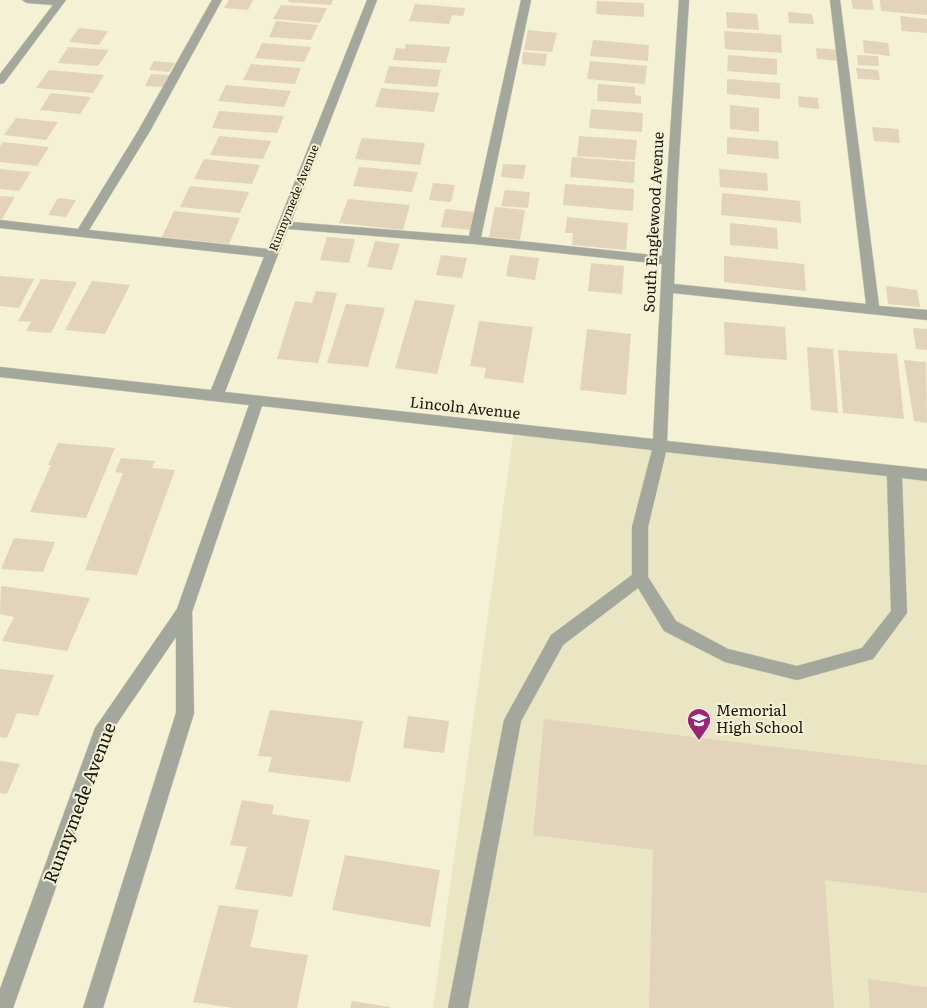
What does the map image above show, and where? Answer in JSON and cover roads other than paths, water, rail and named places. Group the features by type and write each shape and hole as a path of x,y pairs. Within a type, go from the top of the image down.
{"street":[{"path":"27,0 60,1"},
{"path":"82,232 144,131 217,0"},
{"name":"Runnymede Avenue","path":"216,396 285,225 372,0"},
{"path":"474,240 526,0"},
{"name":"South Englewood Avenue","path":"640,578 640,527 660,446 668,261 684,0"},
{"path":"835,0 873,309"},
{"path":"0,81 60,1"},
{"path":"285,225 474,240 668,261"},
{"path":"1,226 82,232 273,254"},
{"path":"667,288 927,315"},
{"name":"Lincoln Avenue","path":"0,372 257,402 927,474"},
{"name":"Runnymede Avenue","path":"4,1008 104,728 184,612 257,402"},
{"path":"458,1008 512,720 557,640 640,578 670,626 726,655 797,673 867,654 899,613 894,471"},
{"name":"Runnymede Avenue","path":"93,1008 185,713 184,612"}],"place":[{"name":"Memorial High School","path":"699,741"}]}
